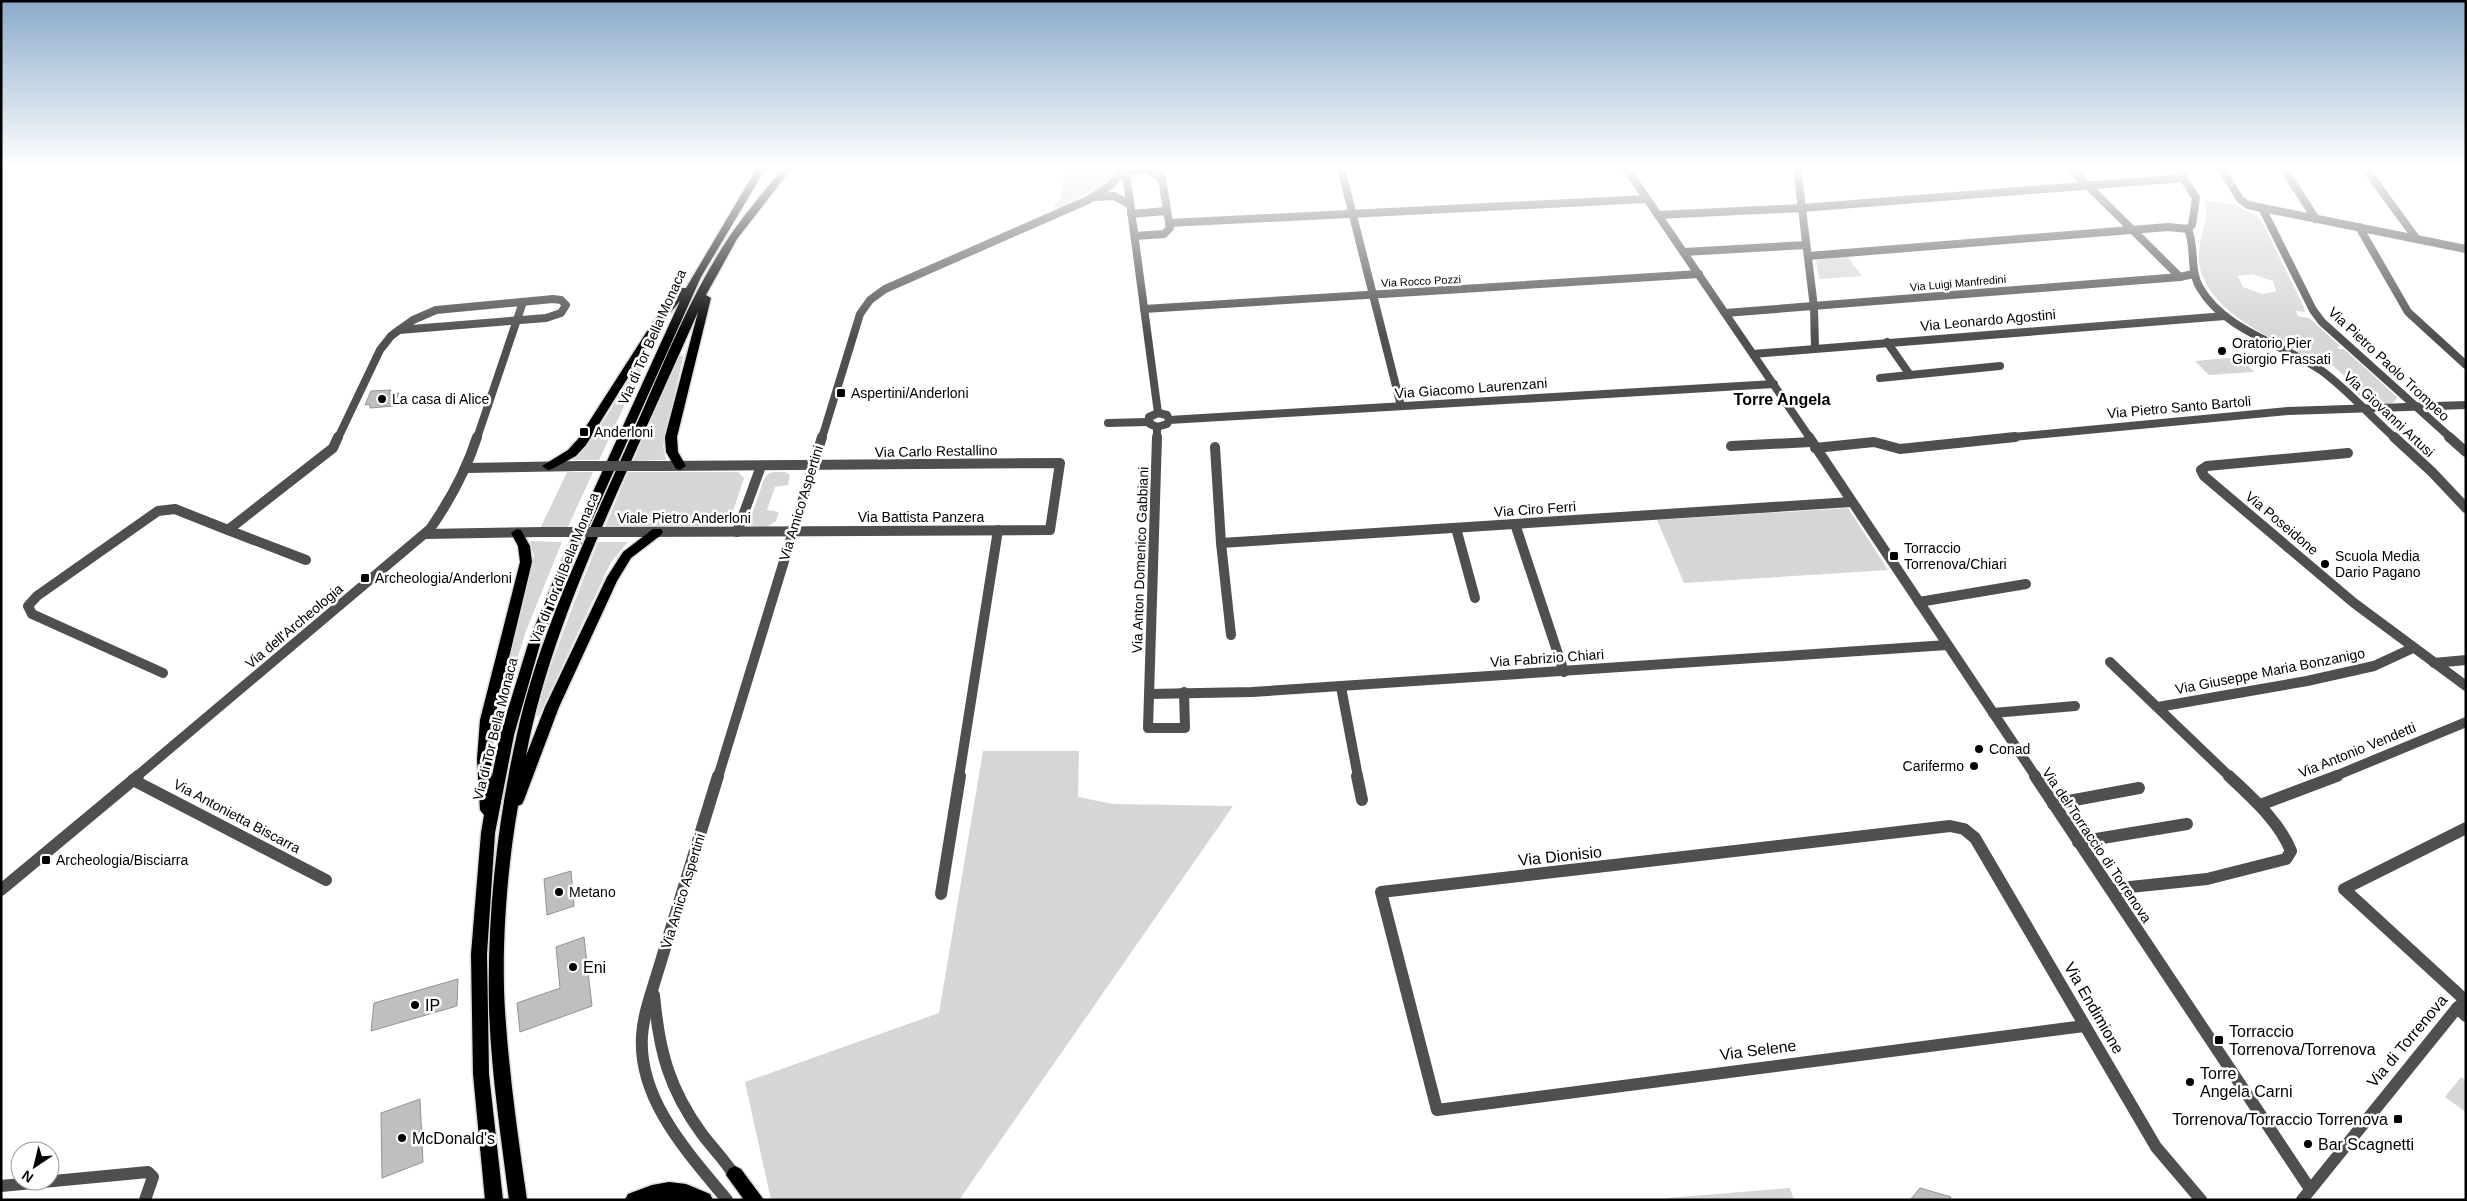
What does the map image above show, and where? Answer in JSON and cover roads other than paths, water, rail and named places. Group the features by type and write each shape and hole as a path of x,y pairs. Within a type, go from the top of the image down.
{"main road":[{"name":"Via di Tor Bella Monaca","path":"494,1200 486,1137 480,1046 478,974 488,833 504,749 538,632 567,562 696,277 728,224"},
{"name":"Via di Tor di Bella Monaca","path":"518,1200 505,1106 497,1000 498,922 507,826 524,732 563,607 636,437 712,272 732,238 743,224"},
{"path":"680,466 672,452 671,437 712,272"},
{"path":"548,466 572,453 582,442 658,322 696,277"},
{"path":"507,826 552,707 611,580 627,555 658,532"},
{"path":"488,833 484,759 486,728 496,676 525,569 525,550 517,533"},
{"path":"485,1200 486,1137"},
{"path":"734,1175 755,1200"},
{"path":"634,1200 653,1192 669,1190 688,1192 704,1200"}],"street":[{"name":"Via Amico Aspertini","path":"727,1200 675,1132 648,1079 642,1042 653,987 812,466 860,314 870,300 894,284 1032,224"},
{"path":"1133,224 1158,413"},
{"path":"1135,236 1166,233 1170,231 1169,224"},
{"path":"1357,224 1401,406"},
{"name":"Via del Torraccio di Torrenova","path":"1664,224 1774,384 2111,889 2306,1194"},
{"path":"1804,224 1814,307 1815,348"},
{"path":"2128,224 2180,277"},
{"name":"Via Giovanni Artusi","path":"2192,224 2188,229 2191,235 2193,274 2204,294 2225,316 2317,368 2440,480 2466,508"},
{"name":"Via Pietro Paolo Trompeo","path":"2270,224 2322,322 2416,409 2466,452"},
{"path":"2343,224 2466,249"},
{"path":"2406,224 2416,238"},
{"path":"1808,256 2174,227 2188,229"},
{"path":"2359,227 2394,292 2408,312 2466,365"},
{"path":"1684,252 1806,246"},
{"name":"Via Rocco Pozzi","path":"1144,309 1699,274"},
{"name":"Via Luigi Manfredini","path":"1725,313 2180,277 2193,274"},
{"path":"228,530 333,448 361,392 378,352 399,330 418,316 433,311 523,302 558,300 564,302 566,306 561,313 551,317 399,330"},
{"name":"Via dell'Archeologia","path":"1,890 425,534 451,500 467,468 523,302"},
{"name":"Via Leonardo Agostini","path":"1753,354 2225,316"},
{"path":"1887,342 1910,375"},
{"path":"1880,378 2000,366"},
{"name":"Via Giacomo Laurenzani","path":"1169,420 1774,384"},
{"name":"Via Pietro Santo Bartoli","path":"1813,445 1874,442 1896,449 2137,424 2361,407 2416,409 2466,405"},
{"path":"1108,423 1153,424 1167,424 1169,420 1167,415 1158,413 1149,417 1153,424"},
{"name":"Via Anton Domenico Gabbiani","path":"1153,424 1148,728 1185,728 1184,692"},
{"path":"1731,446 1813,445"},
{"path":"1215,446 1221,543 1231,635"},
{"name":"Via Poseidone","path":"2348,453 2207,466 2201,470 2204,476 2341,592 2466,686"},
{"name":"Via Carlo Restallino","path":"812,466 1060,463 1050,530"},
{"path":"467,468 548,466 812,466"},
{"path":"737,532 761,466"},
{"name":"Via Ciro Ferri","path":"1221,543 1851,502"},
{"path":"163,673 32,614 28,606 37,596 158,511 175,510 306,560"},
{"path":"1515,524 1564,672"},
{"path":"1456,528 1475,598"},
{"path":"941,894 998,530"},
{"name":"Via Battista Panzera","path":"792,532 1050,530"},
{"name":"Viale Pietro Anderloni","path":"425,534 792,532"},
{"path":"1919,602 2026,584"},
{"name":"Via Fabrizio Chiari","path":"1148,694 1252,692 1341,687 1947,645"},
{"name":"Via Giuseppe Maria Bonzanigo","path":"2158,707 2307,681 2374,666 2413,648"},
{"path":"2434,663 2466,660"},
{"path":"2110,662 2260,805 2286,838 2291,851 2286,858 2207,878 2111,889"},
{"path":"1341,687 1362,800"},
{"path":"1992,713 2076,706"},
{"name":"Via Antonio Vendetti","path":"2260,805 2390,755 2466,722"},
{"name":"Via Antonietta Biscarra","path":"133,780 326,880"},
{"path":"2053,804 2139,788"},
{"path":"2078,842 2187,824"},
{"name":"Via Dionisio","path":"1437,1110 1382,892 1950,826 1964,829"},
{"path":"2463,1006 2344,889 2466,828"},
{"name":"Via Endimione","path":"1964,829 1975,838 2156,1147 2201,1200"},
{"name":"Via Amico Aspertini","path":"653,987 659,1049 670,1084 701,1133 734,1175 746,1200"},
{"name":"Via di Torrenova","path":"2306,1194 2463,1006"},
{"name":"Via Selene","path":"1437,1110 2084,1026"},
{"path":"1,1186 148,1172 153,1177 153,1181 145,1200"}],"place":[{"name":"Oratorio Pier Giorgio Frassati","path":"2222,351"},
{"name":"Aspertini/Anderloni","path":"841,393"},
{"name":"La casa di Alice","path":"382,399"},
{"name":"Anderloni","path":"584,432"},
{"name":"Torraccio Torrenova/Chiari","path":"1894,556"},
{"name":"Scuola Media Dario Pagano","path":"2325,564"},
{"name":"Archeologia/Anderloni","path":"365,578"},
{"name":"Conad","path":"1979,749"},
{"name":"Carifermo","path":"1974,766"},
{"name":"Archeologia/Bisciarra","path":"46,860"},
{"name":"Metano","path":"559,892"},
{"name":"Eni","path":"573,967"},
{"name":"IP","path":"415,1005"},
{"name":"Torraccio Torrenova/Torrenova","path":"2219,1040"},
{"name":"Torre Angela Carni","path":"2190,1082"},
{"name":"Torrenova/Torraccio Torrenova","path":"2398,1119"},
{"name":"McDonald's","path":"402,1138"},
{"name":"Bar Scagnetti","path":"2308,1144"}],"district":[{"name":"Torre Angela","path":"1782,399"}]}
